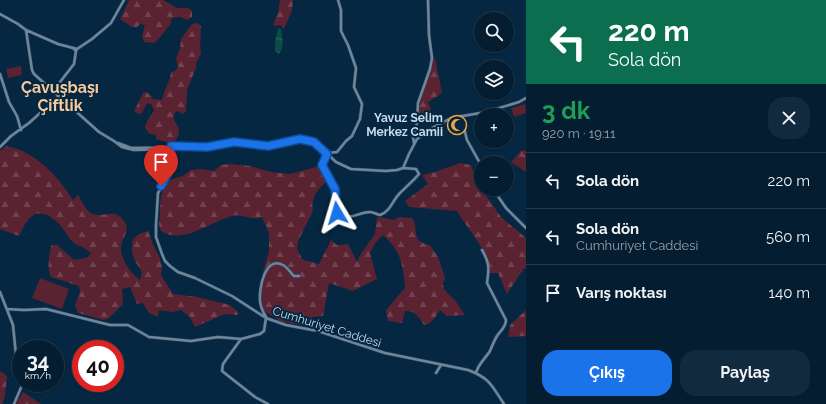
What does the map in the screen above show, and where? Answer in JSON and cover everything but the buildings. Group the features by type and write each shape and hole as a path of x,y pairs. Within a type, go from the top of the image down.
{"street":[{"path":"54,91 74,64 76,50 111,23 124,0"},
{"path":"26,30 32,70 34,74 99,132 114,141 131,148 171,148 207,147 234,142 268,146 300,139 314,142 327,154 332,159 355,170 391,171 403,168 416,169 419,174 400,193 391,207 383,214 372,212 353,217 340,215 337,213 333,184 322,165 327,154 329,152 337,152 352,136 360,119 362,104 354,87 356,68 348,45 341,32 341,10 338,0"},
{"path":"414,143 413,137 417,123 418,103 430,69 432,58 429,35 428,0"},
{"path":"0,14 26,30 45,39 76,50"},
{"path":"0,74 9,102 17,116 21,130"},
{"path":"0,147 59,96"},
{"path":"403,168 414,143 420,136 430,129 448,119 486,112 519,102 526,98"},
{"path":"460,116 467,140 476,156"},
{"name":"Cumhuriyet Caddesi","path":"171,148 168,177 158,193 156,236 165,261 178,272 195,278 232,296 266,318 286,325 318,331 385,353 476,373 487,380 504,404"},
{"path":"498,196 506,208 526,228"},
{"path":"476,373 479,365 506,325 506,320 487,284 490,270 489,263 482,250"},
{"path":"7,309 46,309 110,325 128,326 149,337 172,340 191,341 218,337 241,339 260,334 264,331 266,318 260,301 262,278 268,268 277,263 282,265 294,276 299,276"},
{"path":"0,292 13,325 14,340"},
{"path":"241,339 223,364 222,371 255,397 268,404"},
{"path":"436,373 441,365"},
{"path":"14,404 19,392"}],"green space":[{"path":"129,0 163,0 177,8 188,8 192,11 192,17 187,20 180,17 172,18 170,25 155,43 144,42 142,37 145,25 140,24 137,27 132,27 120,19"},
{"path":"280,0 293,0 292,11 284,29 280,25 273,25 278,13"},
{"path":"197,23 201,26 201,54 196,63 196,68 187,90 186,111 183,114 177,111 174,117 179,132 178,137 173,144 156,139 156,135 150,134 145,128 146,123 154,110 151,104 147,103 142,113 139,114 134,111 144,92 148,93 153,99 162,100 171,72 175,71 178,67 176,58 180,49 181,39 192,24"},
{"path":"435,58 442,93 428,102 431,109 421,121 417,117 418,109 430,61"},
{"path":"21,66 22,75 8,78 6,69"},
{"path":"525,104 526,113 514,117 514,108 511,108"},
{"path":"6,146 27,153 45,166 60,182 73,200 78,195 86,209 91,213 97,215 113,214 117,215 124,221 127,228 121,245 121,253 130,271 137,278 140,280 142,272 133,257 133,239 139,234 148,231 159,256 162,267 161,275 173,294 197,297 230,305 239,313 237,315 225,314 195,327 190,317 181,310 172,312 159,310 158,317 149,313 143,303 137,304 130,287 122,289 123,304 109,318 104,320 78,313 75,305 80,292 79,286 51,277 49,265 51,245 57,245 74,260 86,258 91,254 89,251 75,244 57,222 48,215 38,214 33,216 28,220 19,236 0,229 0,151"},
{"path":"526,150 526,172 514,164 514,159 521,151"},
{"path":"460,163 471,165 474,173 474,196 486,196 501,217 526,238 526,269 524,268 507,294 498,273 488,273 488,264 483,250 457,211 409,207 405,201 428,184 422,175"},
{"path":"230,164 250,166 271,172 290,174 316,167 322,168 327,181 314,198 312,206 313,211 298,241 297,249 303,260 319,264 331,240 337,245 348,244 357,262 362,252 375,234 377,217 395,220 398,217 412,218 419,241 430,245 438,257 445,278 443,284 444,289 457,303 465,315 447,316 440,310 431,322 424,325 416,315 405,311 402,323 388,321 386,310 405,288 400,258 394,247 383,235 376,242 370,253 377,279 353,291 329,283 323,316 312,317 310,327 280,321 263,310 260,298 262,276 269,251 269,233 262,217 254,218 236,215 196,231 178,235 169,235 161,231 159,225 161,196 164,188 172,179 183,176 191,170 201,169 214,171 221,165"},
{"path":"40,278 69,289 62,309 32,298"},
{"path":"526,310 526,336 508,337 510,325"},
{"path":"0,371 7,376 5,396 2,404 0,404"},
{"path":"23,392 41,404 16,404"}],"water":[{"path":"279,28 281,29 283,42 279,54 275,51"}],"place":[{"name":"Yavuz Selim Merkez Camii","path":"457,125"}],"district":[{"name":"Çavuşbaşı Çiftlik","path":"60,96"}],"route":[{"path":"161,186 168,177 170,169 171,146 207,147 240,142 258,146 268,146 303,139 317,144 327,154 322,165 335,189 337,213"}]}
